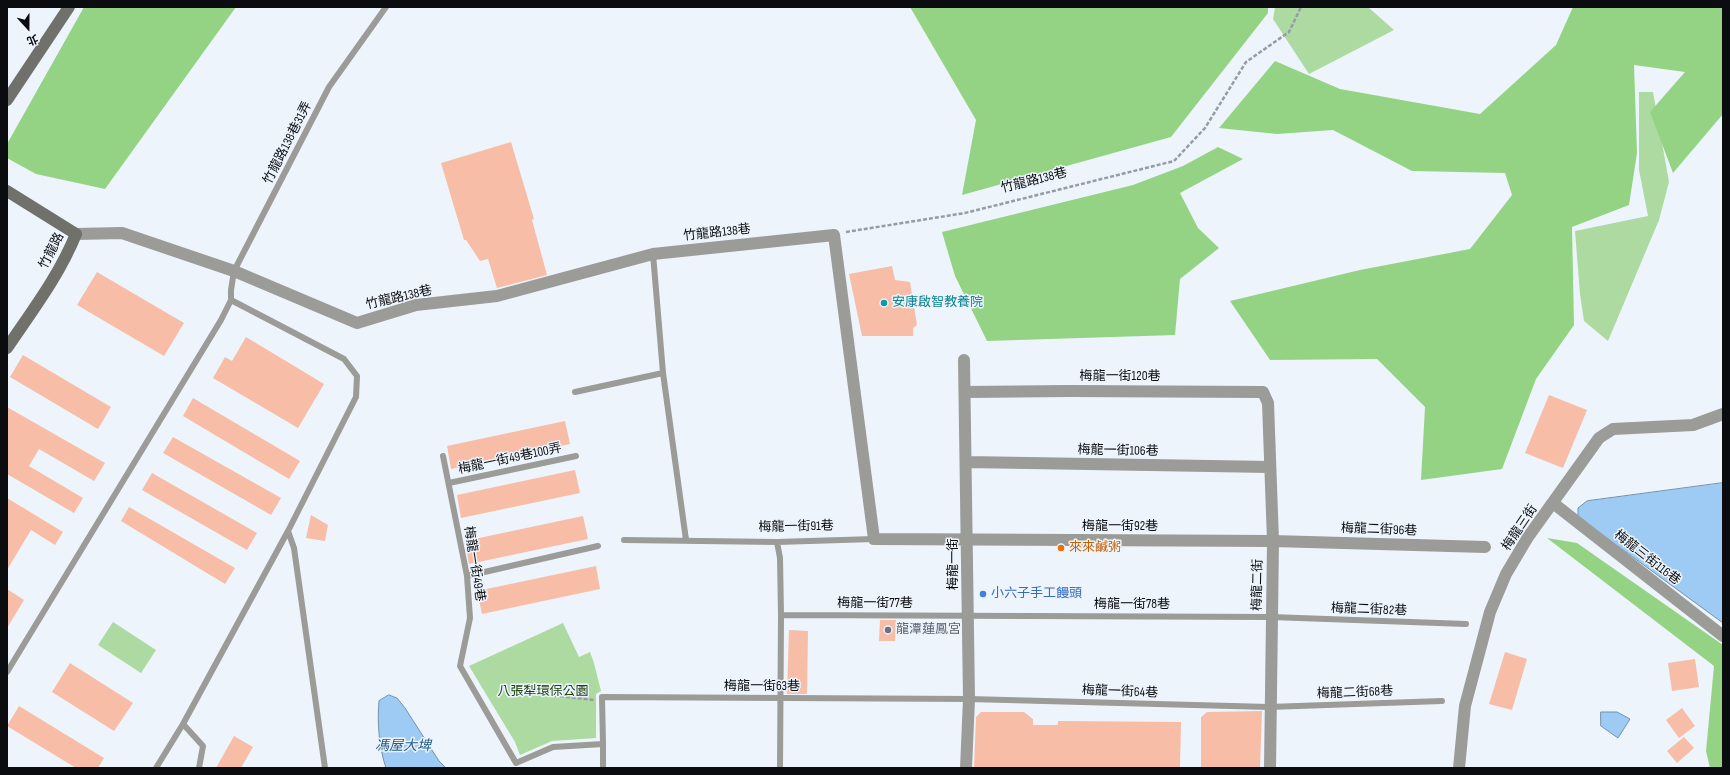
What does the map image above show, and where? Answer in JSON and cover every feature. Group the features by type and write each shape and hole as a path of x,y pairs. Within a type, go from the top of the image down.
{"street":[{"path":"7,100 69,7"},
{"name":"竹龍路","path":"7,191 76,234 67,256 47,290 7,348"},
{"name":"竹龍路138巷","path":"76,234 122,233 234,271 357,323 416,306 497,296 653,254 834,235"},
{"path":"834,235 874,539"},
{"name":"梅龍一街","path":"964,360 968,540 969,699 966,768"},
{"name":"梅龍一街120巷","path":"965,392 1069,390 1263,392 1268,403"},
{"name":"梅龍二街","path":"1268,403 1273,541 1269,707 1270,768"},
{"name":"梅龍三街","path":"1459,768 1465,706 1490,612 1506,574 1528,538 1599,438 1613,429 1693,425 1723,414"},
{"name":"梅龍一街106巷","path":"966,462 1270,467"},
{"name":"梅龍三街116巷","path":"1553,503 1723,636"},
{"name":"梅龍一街91巷","path":"874,539 968,540"},
{"name":"梅龍一街92巷","path":"968,540 1273,541"},
{"name":"梅龍二街96巷","path":"1273,541 1485,547"}],"lane":[{"name":"竹龍路138巷31弄","path":"231,300 234,271 329,87 386,7"},
{"path":"653,254 663,373 686,540"},
{"path":"7,672 221,320 231,300 344,359 357,376 356,397 288,531 183,724 156,768"},
{"path":"576,392 663,373"},
{"name":"梅龍一街49巷","path":"443,456 467,576 470,618 460,666 516,763 553,747 603,744"},
{"name":"梅龍一街49巷100弄","path":"448,483 576,456"},
{"path":"288,531 294,548 325,768"},
{"name":"梅龍一街91巷","path":"624,540 777,542 874,539"},
{"path":"777,542 780,558 781,615 780,768"},
{"path":"467,576 598,546"},
{"name":"梅龍一街77巷","path":"781,615 968,615"},
{"name":"梅龍一街78巷","path":"968,615 1271,617"},
{"name":"梅龍二街82巷","path":"1271,617 1466,624"},
{"name":"梅龍一街63巷","path":"602,701 602,697 969,699"},
{"name":"梅龍一街64巷","path":"969,699 1269,707"},
{"path":"602,701 603,768"},
{"name":"梅龍二街68巷","path":"1269,707 1442,701"},
{"path":"183,724 203,746 199,768"}],"path":[{"name":"竹龍路138巷","path":"834,235 842,232 965,213 1174,161 1205,128 1246,62 1289,32 1301,7"},
{"path":"524,692 602,701"}],"green space":[{"path":"84,7 236,7 105,189 36,174 7,158 7,144"},
{"path":"910,7 1268,7 1268,13 1171,137 962,195 976,120"},
{"path":"1275,7 1368,7 1394,30 1309,74 1273,19"},
{"path":"1573,7 1723,7 1723,114 1673,173 1650,112 1685,72 1634,65 1637,153 1629,205 1572,227 1574,325 1536,379 1502,469 1421,480 1425,407 1377,359 1270,360 1230,301 1360,270 1470,249 1512,195 1505,173 1412,171 1333,130 1277,134 1219,128 1275,61 1340,89 1480,114 1556,45"},
{"path":"1639,92 1653,92 1669,182 1659,220 1608,341 1584,321 1580,294 1575,231 1648,216 1639,170"},
{"path":"1218,147 1243,159 1180,193 1198,228 1219,248 1180,279 1175,335 987,341 955,276 942,232 1133,185 1183,166"},
{"path":"1547,538 1577,543 1723,645 1723,768 1710,768 1706,751 1714,666"},
{"path":"113,622 156,650 141,673 98,645"},
{"name":"八張犁環保公園","path":"563,623 579,657 590,652 594,663 601,691 596,694 596,738 552,741 520,755 515,742 469,666"}],"water":[{"path":"1723,483 1723,623 1578,517 1578,508 1587,501"},
{"name":"馮屋大埤","path":"389,695 397,698 405,708 439,761 446,768 386,768 380,743 378,709 379,701"},
{"path":"1601,712 1617,712 1630,719 1618,738 1601,726"}],"building":[{"path":"511,142 534,219 532,220 547,275 497,288 488,259 480,261 466,240 464,240 441,163"},
{"name":"安康啟智教養院","path":"892,266 895,280 910,282 917,325 913,328 913,336 862,336 849,274"},
{"path":"97,272 184,323 164,356 77,305"},
{"path":"246,337 324,384 298,428 213,378 225,357 232,361"},
{"path":"23,355 111,407 98,429 10,377"},
{"path":"1549,395 1587,410 1563,468 1525,453"},
{"path":"193,398 300,461 289,479 183,416"},
{"path":"7,407 105,463 94,481 39,449 29,466 83,498 74,513 7,474"},
{"path":"565,421 570,444 451,469 447,446"},
{"path":"173,437 281,498 271,515 163,453"},
{"path":"575,470 580,493 461,518 457,495"},
{"path":"152,473 257,533 247,550 142,490"},
{"path":"7,498 63,532 55,545 31,530 7,570"},
{"path":"129,507 235,568 225,584 121,521"},
{"path":"311,515 328,525 325,541 306,538"},
{"path":"583,516 588,539 469,564 465,541"},
{"path":"596,566 600,589 482,614 477,591"},
{"path":"7,589 24,600 7,628"},
{"name":"龍潭蓮鳳宮","path":"880,620 896,620 895,641 879,641"},
{"path":"789,630 808,631 807,694 787,694"},
{"path":"1505,652 1527,659 1512,710 1489,704"},
{"path":"1695,659 1699,687 1672,691 1668,663"},
{"path":"70,663 133,703 114,731 52,692"},
{"path":"19,706 104,758 98,768 76,768 7,726"},
{"path":"1682,708 1695,726 1679,738 1666,720"},
{"path":"1262,711 1260,768 1201,768 1201,717 1207,712"},
{"path":"981,712 1024,712 1033,719 1033,725 1058,725 1058,721 1181,722 1180,768 974,768 976,717"},
{"path":"234,736 253,747 241,768 216,768"},
{"path":"1684,737 1694,748 1677,763 1667,751"}],"place":[{"name":"安康啟智教養院","path":"884,303"},
{"name":"來來鹹粥","path":"1061,548"},
{"name":"小六子手工饅頭","path":"983,594"},
{"name":"龍潭蓮鳳宮","path":"888,630"}]}
